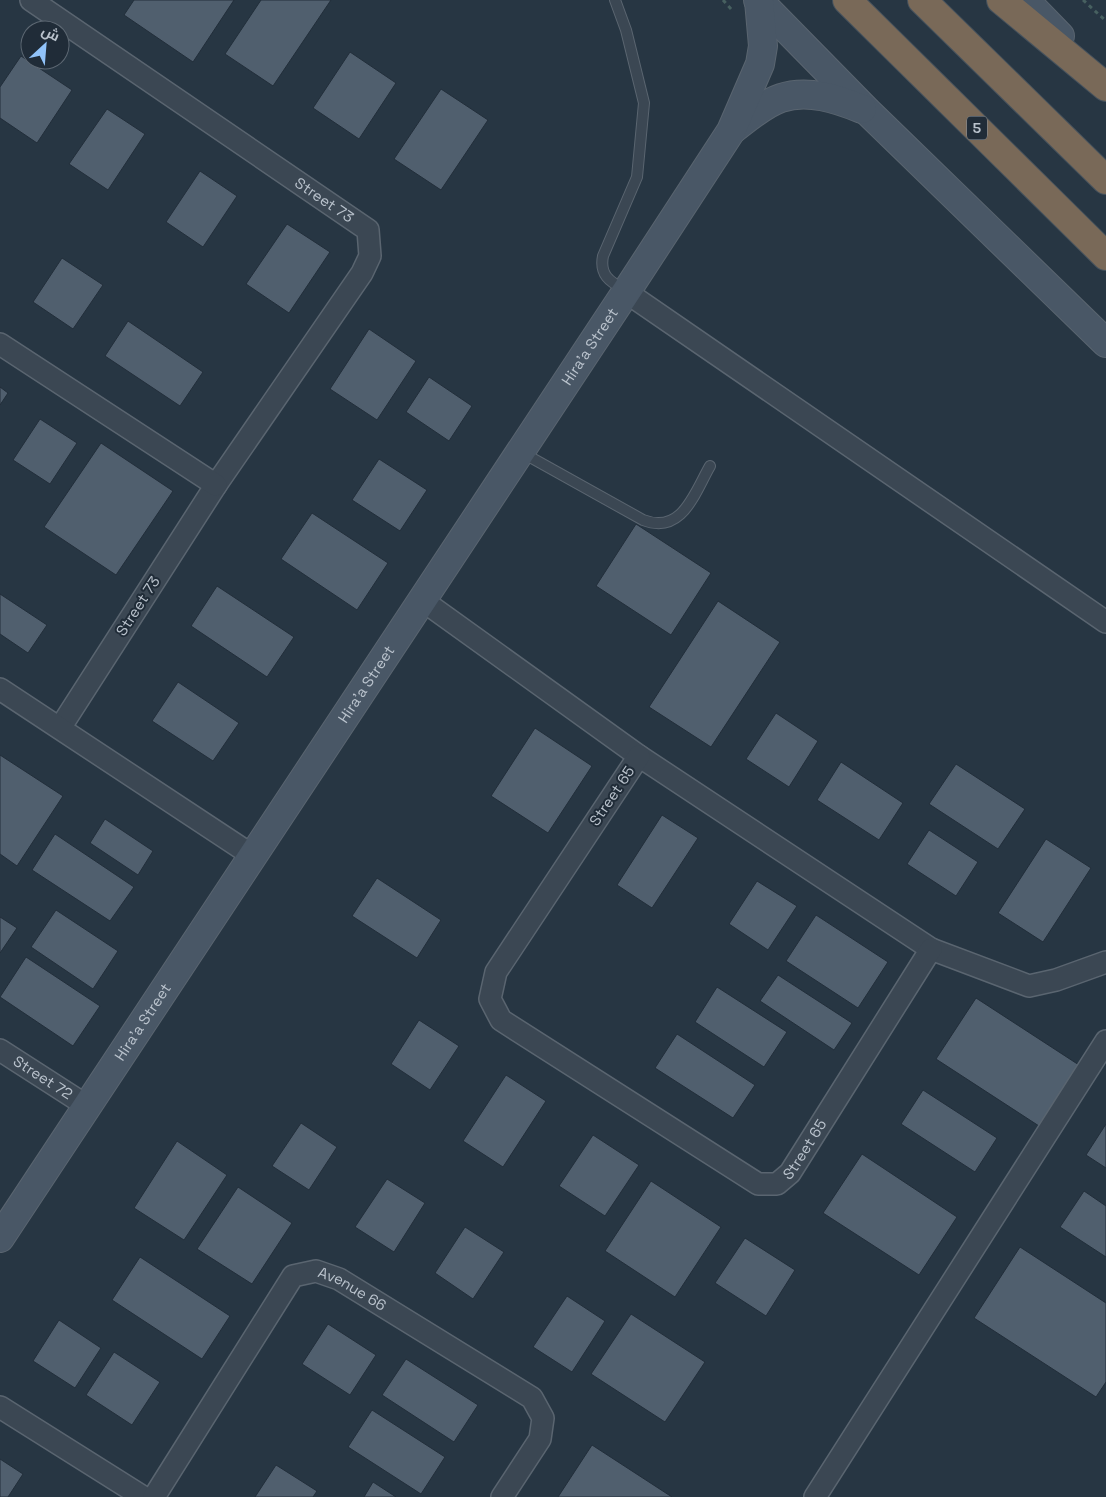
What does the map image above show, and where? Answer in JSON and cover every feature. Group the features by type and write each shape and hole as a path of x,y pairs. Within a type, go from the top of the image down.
{"highway":[{"name":"5","path":"847,0 1106,256"},
{"path":"922,0 1106,180"},
{"path":"1001,0 1106,85"}],"street":[{"name":"Street 73","path":"31,0 368,230 370,256 362,273 216,485 60,728"},
{"path":"758,0 867,111 1106,343"},
{"name":"Hira'a Street","path":"0,1238 731,131 760,64 763,46 758,0"},
{"path":"1025,0 1106,85"},
{"name":"Hira'a Street","path":"731,131 781,98 800,94 825,97 867,111"},
{"path":"626,292 1106,622"},
{"path":"0,344 216,485"},
{"name":"Street 65","path":"422,600 639,756 931,949 790,1173 778,1184 758,1184 501,1020 490,999 496,972 639,756"},
{"path":"0,689 253,856"},
{"path":"931,949 1029,986 1056,980 1106,962"},
{"path":"815,1497 1106,1042"},
{"name":"Street 72","path":"0,1050 87,1106"},
{"name":"Avenue 66","path":"154,1497 293,1276 316,1271 339,1278 532,1398 543,1418 540,1439 502,1497"},
{"path":"0,1407 143,1497"}],"lane":[{"path":"616,0 626,30 644,103 637,177 601,264 604,273 610,281 626,292"},
{"path":"520,452 652,524 670,522 678,518 689,504 710,466"}],"path":[{"path":"1083,0 1106,21"}],"building":[{"path":"134,0 234,0 193,62 124,15"},
{"path":"261,0 331,0 273,86 225,54"},
{"path":"350,52 396,83 359,139 313,108"},
{"path":"20,57 20,70 42,70 72,90 37,143 0,118 0,87"},
{"path":"441,89 488,120 441,190 394,159"},
{"path":"107,109 145,134 108,190 69,164"},
{"path":"200,171 237,196 203,247 166,222"},
{"path":"287,224 330,252 289,313 246,284"},
{"path":"62,258 103,285 73,329 33,302"},
{"path":"128,321 203,372 180,406 105,356"},
{"path":"369,329 416,361 377,420 330,389"},
{"path":"429,377 472,406 449,441 406,412"},
{"path":"0,387 8,393 0,405"},
{"path":"40,419 77,443 50,484 13,460"},
{"path":"101,443 173,491 116,575 44,527"},
{"path":"379,459 427,490 400,531 352,500"},
{"path":"312,513 388,563 357,610 281,559"},
{"path":"636,524 711,573 671,635 596,586"},
{"path":"217,586 294,637 267,677 191,626"},
{"path":"0,594 47,625 28,653 0,634"},
{"path":"718,601 780,642 711,747 649,707"},
{"path":"178,682 239,723 213,761 152,721"},
{"path":"776,713 818,741 789,787 746,759"},
{"path":"535,728 592,766 548,833 491,796"},
{"path":"0,755 63,796 17,866 0,854"},
{"path":"841,762 903,803 879,840 817,800"},
{"path":"956,764 1025,809 998,849 929,804"},
{"path":"662,815 698,838 652,908 617,885"},
{"path":"105,819 153,851 138,875 90,843"},
{"path":"929,830 978,862 956,896 907,864"},
{"path":"55,834 134,887 110,921 32,870"},
{"path":"1046,839 1091,868 1043,942 998,913"},
{"path":"377,878 441,920 417,958 352,916"},
{"path":"757,881 797,906 768,950 729,924"},
{"path":"56,910 118,951 93,989 31,947"},
{"path":"816,915 888,962 858,1008 786,961"},
{"path":"0,917 17,928 0,953"},
{"path":"26,957 100,1006 73,1046 0,997"},
{"path":"778,975 852,1023 834,1050 760,1001"},
{"path":"717,987 787,1032 764,1067 695,1022"},
{"path":"976,998 1079,1065 1039,1126 936,1059"},
{"path":"419,1020 459,1046 430,1090 391,1064"},
{"path":"677,1034 755,1085 733,1118 655,1068"},
{"path":"506,1075 546,1101 503,1167 463,1141"},
{"path":"923,1090 997,1138 975,1172 901,1124"},
{"path":"301,1123 337,1147 309,1190 272,1166"},
{"path":"1106,1124 1106,1168 1086,1155"},
{"path":"593,1135 639,1165 605,1216 559,1186"},
{"path":"177,1141 227,1175 184,1240 134,1208"},
{"path":"862,1154 957,1217 919,1275 823,1213"},
{"path":"387,1179 425,1203 394,1252 355,1227"},
{"path":"651,1181 721,1227 675,1297 605,1251"},
{"path":"238,1187 292,1223 252,1284 197,1249"},
{"path":"1084,1191 1106,1206 1106,1257 1060,1227"},
{"path":"465,1227 504,1252 473,1299 435,1273"},
{"path":"745,1238 795,1270 766,1316 715,1283"},
{"path":"1020,1247 1106,1303 1106,1382 1096,1397 974,1318"},
{"path":"140,1257 230,1316 202,1359 112,1300"},
{"path":"567,1296 605,1321 572,1372 533,1347"},
{"path":"631,1314 705,1362 665,1422 591,1374"},
{"path":"59,1320 101,1348 75,1388 33,1361"},
{"path":"328,1324 376,1355 350,1395 302,1364"},
{"path":"114,1352 160,1382 132,1425 86,1395"},
{"path":"406,1359 478,1405 454,1442 382,1395"},
{"path":"372,1410 445,1457 421,1494 348,1447"},
{"path":"592,1445 672,1497 558,1497"},
{"path":"0,1459 23,1474 8,1497 0,1497"},
{"path":"276,1465 317,1491 313,1497 255,1497"},
{"path":"373,1482 396,1497 364,1497"}]}
